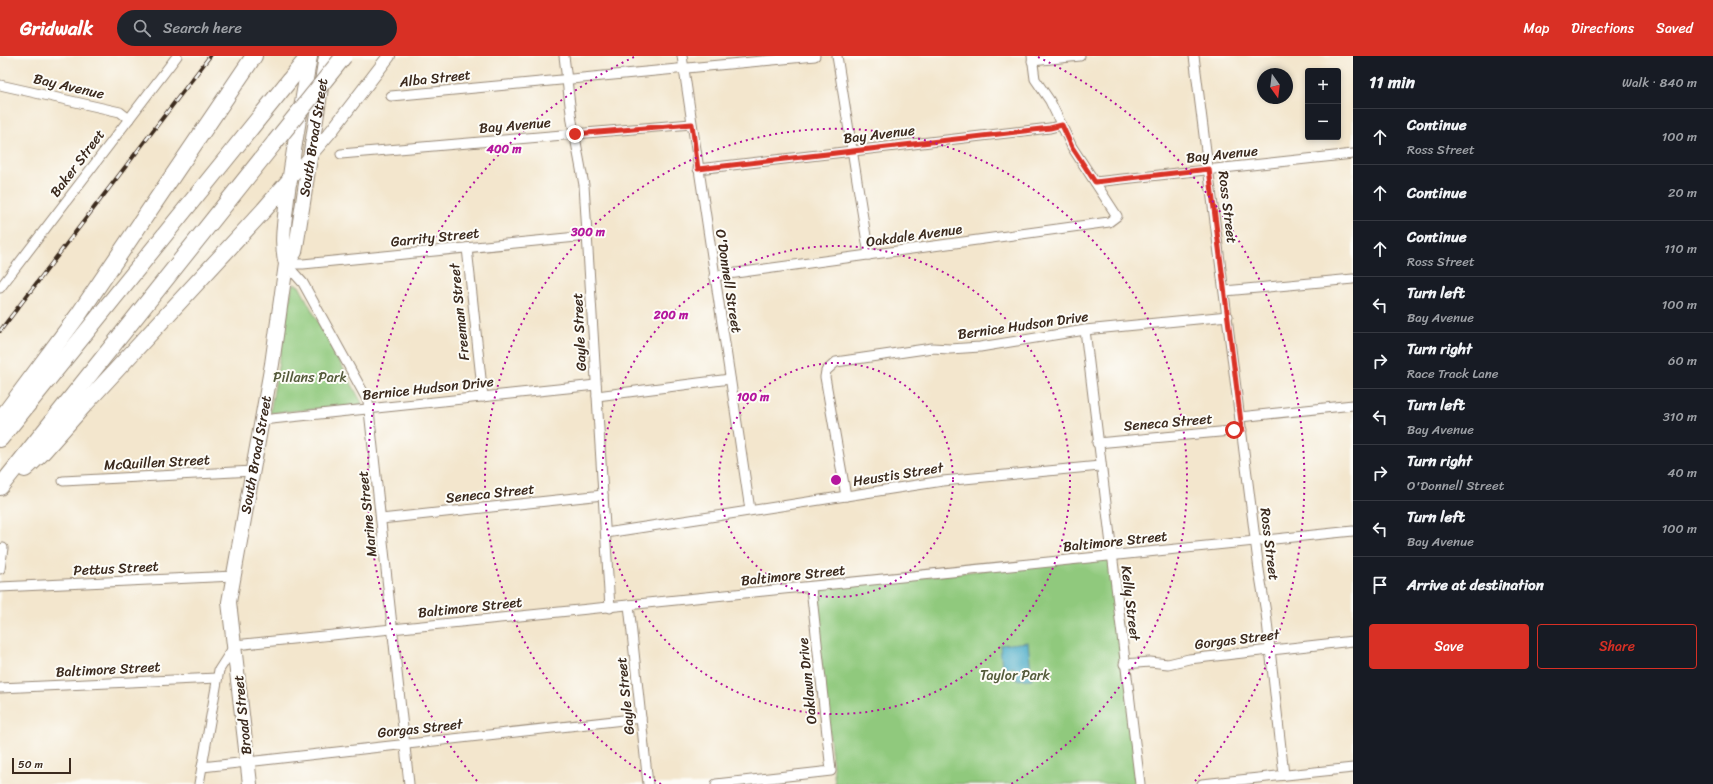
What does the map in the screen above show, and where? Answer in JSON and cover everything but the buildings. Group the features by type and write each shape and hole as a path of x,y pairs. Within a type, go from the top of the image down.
{"highway":[{"path":"0,420 79,314 254,56"},
{"path":"0,439 309,56"},
{"path":"0,487 344,56"},
{"path":"0,491 40,455 289,181"}],"main road":[{"name":"South Broad Street","path":"235,645 229,602 262,420 286,264 283,252 283,233 289,181 309,56"},
{"name":"South Broad Street","path":"286,264 296,247 326,56"},
{"path":"289,181 389,56"},
{"name":"Broad Street","path":"235,645 250,784"}],"street":[{"name":"Baker Street","path":"0,288 177,56"},
{"name":"Gayle Street","path":"564,56 566,79 584,185 610,608"},
{"name":"O'Donnell Street","path":"682,56 750,510"},
{"name":"Alba Street","path":"391,96 816,56"},
{"path":"837,56 869,255"},
{"path":"1080,56 1032,59 1035,79 1050,101 1072,147 1095,182"},
{"name":"Ross Street","path":"1194,56 1270,649 1284,775"},
{"name":"Bay Avenue","path":"0,85 120,112 129,119"},
{"name":"Bay Avenue","path":"341,154 692,124"},
{"name":"Bay Avenue","path":"698,169 1050,128 1062,125"},
{"name":"Bay Avenue","path":"1095,182 1353,154"},
{"name":"Oakdale Avenue","path":"714,276 1109,222 1117,216 1095,182"},
{"name":"Garrity Street","path":"286,264 303,264 587,236"},
{"name":"Freeman Street","path":"467,248 482,397"},
{"name":"Marine Street","path":"286,264 302,282 368,401 409,784"},
{"path":"1224,291 1353,279"},
{"name":"Bernice Hudson Drive","path":"846,496 825,377 826,371 836,362 932,348 950,349 980,347 1084,330 1228,316"},
{"name":"Kelly Street","path":"1084,330 1140,784"},
{"path":"597,396 730,379"},
{"name":"Bernice Hudson Drive","path":"262,420 596,385"},
{"path":"1240,416 1353,406"},
{"name":"Seneca Street","path":"1097,443 1242,430"},
{"name":"Heustis Street","path":"606,533 943,481 1100,466"},
{"name":"McQuillen Street","path":"62,481 253,471"},
{"name":"Seneca Street","path":"381,519 603,495"},
{"name":"Baltimore Street","path":"235,645 811,588 1111,555 1353,531"},
{"path":"0,569 3,548"},
{"name":"Pettus Street","path":"0,587 234,576"},
{"name":"Oaklawn Drive","path":"716,784 831,771 811,588"},
{"name":"Gayle Street","path":"629,606 648,784"},
{"name":"Gorgas Street","path":"1124,664 1150,662 1168,664 1189,659 1353,641"},
{"path":"199,784 219,670 235,645"},
{"name":"Baltimore Street","path":"0,688 217,678"},
{"name":"Gorgas Street","path":"202,767 641,718"},
{"path":"1202,784 1353,768"}],"green space":[{"name":"Pillans Park","path":"295,284 299,286 362,403 361,405 270,413 292,287"},
{"name":"Taylor Park","path":"1111,555 1140,784 835,784 813,590"}],"water":[{"path":"1028,642 1032,679 1016,680 1014,667 1002,668 1000,645"}],"railway":[{"path":"0,331 210,56"}],"route":[{"path":"575,134 692,124 698,169 1050,128 1062,125 1072,147 1095,182 1209,169 1242,430 1234,430"}]}
